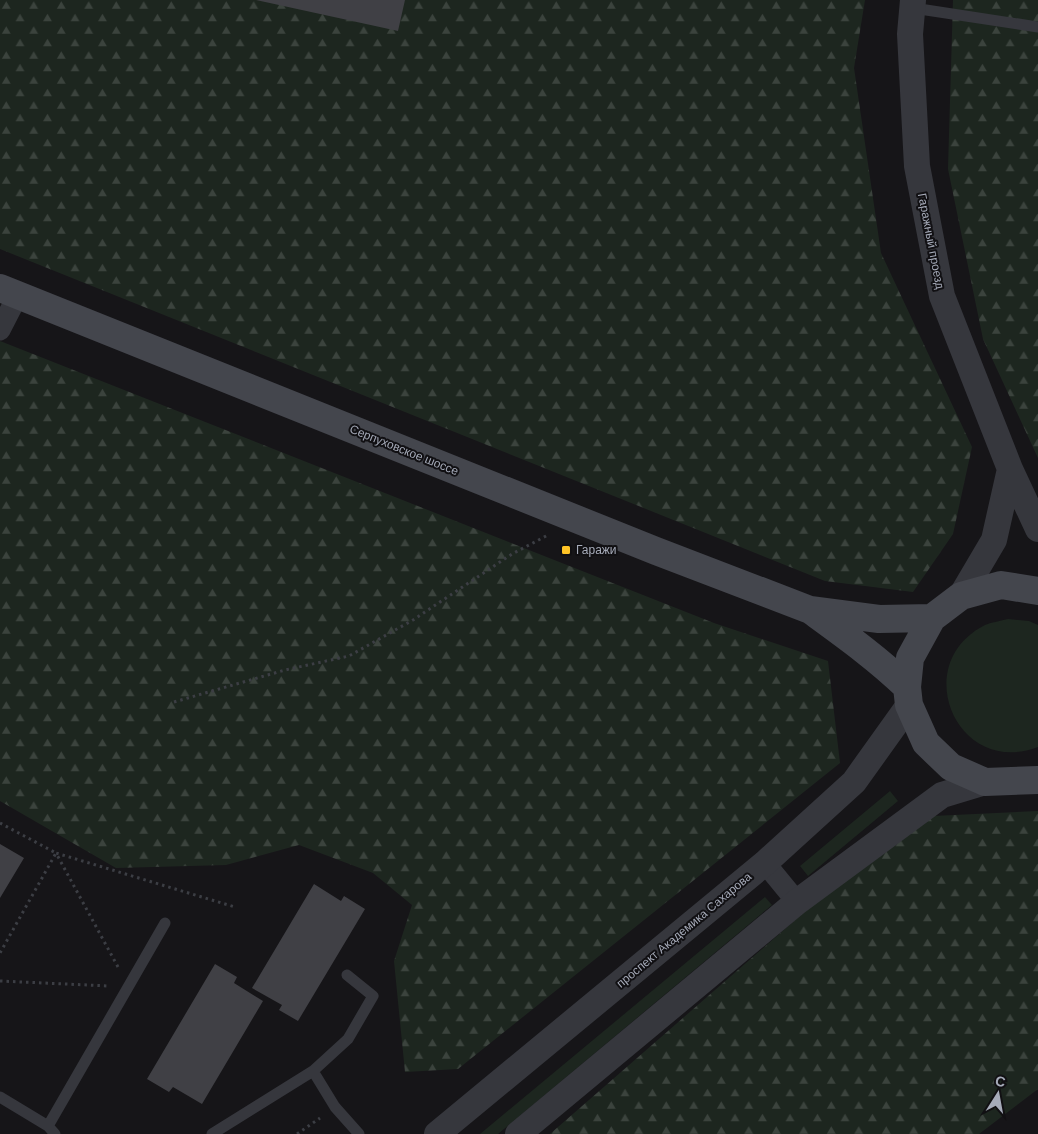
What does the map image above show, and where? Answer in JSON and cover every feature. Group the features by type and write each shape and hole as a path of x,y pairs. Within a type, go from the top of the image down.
{"main road":[{"name":"Серпуховское шоссе","path":"9,292 810,610"},
{"path":"908,696 910,658 932,618 960,596 1001,585 1038,591"},
{"path":"810,610 880,619 932,618"},
{"path":"810,610 866,651 908,696 926,743 951,767 985,782 1037,780"}],"street":[{"name":"Гаражный проезд","path":"913,4 910,34 917,166 942,296 1010,469 1038,529"},
{"path":"0,330 9,292"},
{"path":"960,596 994,540 1010,469"},
{"name":"проспект Академика Сахарова","path":"437,1134 765,863 854,782 908,696"},
{"path":"518,1134 797,902 942,795 985,782"},
{"path":"765,863 797,902"}],"lane":[{"path":"913,4 1038,27"},
{"path":"0,1098 51,1130 165,923"},
{"path":"212,1134 313,1071 348,1039 372,996 347,975"},
{"path":"313,1071 335,1107 359,1134"}],"path":[{"path":"174,702 285,670 349,656 412,620 512,554 578,519"},
{"path":"0,823 56,853 235,907"},
{"path":"0,953 56,853"},
{"path":"56,853 129,986"},
{"path":"0,981 129,986"},
{"path":"297,1134 335,1107"}],"green space":[{"path":"0,0 865,0 854,68 881,253 972,447 953,534 913,592 825,581 0,249"},
{"path":"953,0 1038,0 1038,458 983,339 948,169"},
{"path":"0,341 714,623 828,661 840,763 458,1069 405,1072 394,961 412,905 373,873 299,845 226,865 116,868 0,801"},
{"path":"1008,619 1029,621 1038,625 1038,747 1009,752 985,746 965,732 952,712 947,689 949,665 962,643 985,625"},
{"path":"890,791 898,801 808,876 800,866"},
{"path":"1038,811 1038,1089 979,1134 550,1134 825,894 933,816"},
{"path":"765,897 772,905 498,1134 480,1134"}],"building":[{"path":"256,0 405,0 398,31"},
{"path":"0,844 24,858 0,898"},
{"path":"314,884 341,901 344,896 365,909 298,1021 279,1010 282,1005 252,988"},
{"path":"215,964 237,977 234,983 263,1001 202,1104 173,1087 169,1092 147,1079"}],"place":[{"name":"Гаражи","path":"566,550"}]}
